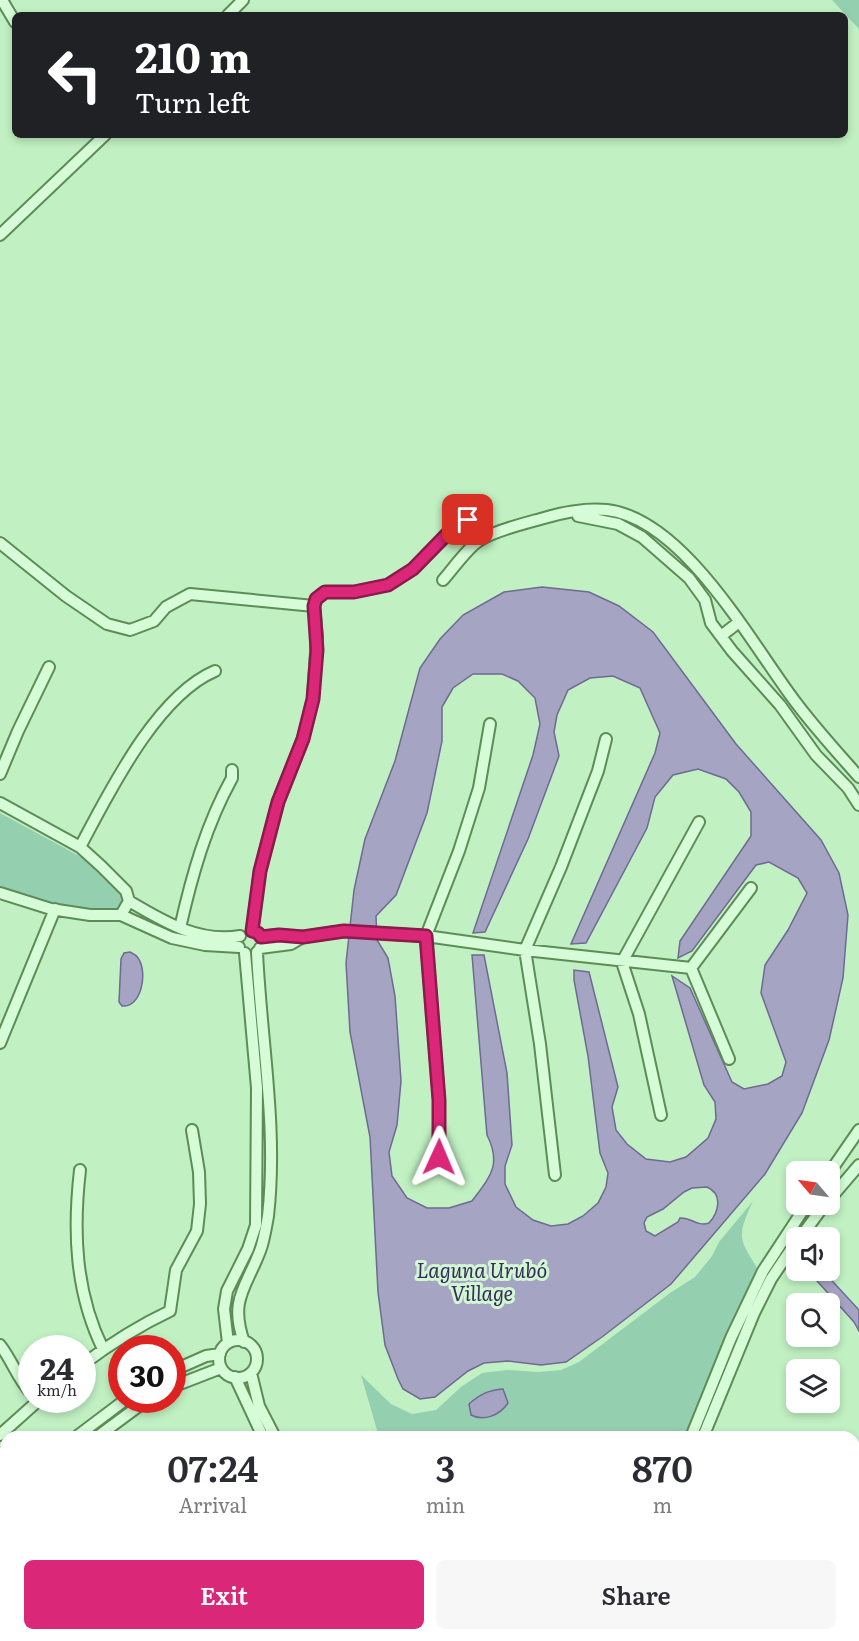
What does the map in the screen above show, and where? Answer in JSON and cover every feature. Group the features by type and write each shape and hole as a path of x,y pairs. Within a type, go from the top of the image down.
{"street":[{"path":"2,0 12,17"},
{"path":"231,12 243,0"},
{"path":"0,235 102,138"},
{"path":"443,580 479,540 520,524 563,512 608,510 632,517 665,536 695,566 739,622 795,702 859,777"},
{"path":"563,512 618,524 642,537 688,578 705,600 711,623 780,705 816,755 848,788 859,805"},
{"path":"244,1342 238,1326 237,1308 256,1225 257,1145 250,943 260,871 278,802 303,739 313,699 317,637 314,606 316,599 325,592 354,592 388,585 413,569 448,533 468,520"},
{"path":"0,543 66,596 107,624 130,630 154,621 166,607 190,594 314,606"},
{"path":"721,636 739,622"},
{"path":"0,774 49,667"},
{"path":"80,847 139,744 170,705 199,677 214,671"},
{"path":"439,1157 439,1100 426,936 459,851 479,788 490,724"},
{"path":"555,1175 540,1044 525,950 561,867 598,771 606,740"},
{"path":"180,928 198,857 209,825 232,778 232,770"},
{"path":"0,803 80,847 126,891 129,901 170,925 205,935 250,943"},
{"path":"661,1115 639,1014 622,962 699,822"},
{"path":"691,968 752,888"},
{"path":"0,893 55,909 90,915 121,915 172,938 205,945 291,944 303,937 348,931 426,936 622,962 691,968"},
{"path":"121,915 129,901"},
{"path":"0,1043 55,909"},
{"path":"228,1343 224,1309 227,1291 260,1251 269,1201 268,1073 250,943"},
{"path":"691,968 729,1059"},
{"path":"96,1354 142,1324 170,1311 176,1270 196,1231 200,1204 199,1172 192,1130"},
{"path":"838,1161 859,1130"},
{"path":"257,1145 270,1144"},
{"path":"840,1188 859,1166"},
{"path":"80,1170 76,1218 79,1270 85,1302 103,1349"},
{"path":"694,1431 727,1361 763,1271 800,1215"},
{"path":"705,1431 727,1361 771,1279 786,1257"},
{"path":"244,1342 253,1347 257,1360 251,1373 245,1377 235,1377 221,1368 220,1354 228,1343 244,1342"},
{"path":"0,1344 18,1372"},
{"path":"186,1365 206,1356 220,1354"},
{"path":"186,1382 221,1368"},
{"path":"251,1373 259,1406 273,1431"},
{"path":"235,1377 261,1431"},
{"path":"83,1431 108,1411"},
{"path":"4,1431 21,1413"},
{"path":"112,1413 117,1422"},
{"path":"105,1431 129,1413"}],"green space":[{"path":"832,0 859,0 859,29 848,17 848,12 843,12"},
{"path":"0,813 85,859 103,873 122,895 123,901 118,909 112,912 97,911 49,904 0,889"},
{"path":"753,1201 744,1223 742,1237 759,1271 737,1310 687,1431 377,1431 361,1375 391,1404 412,1414 436,1410 461,1387 482,1373 507,1370 539,1372 561,1370 579,1362 670,1293 695,1277 712,1256 719,1242"}],"water":[{"name":"Laguna Urubó Village","path":"542,587 589,592 619,606 653,632 736,744 821,840 839,873 848,915 843,978 829,1040 802,1113 765,1174 671,1284 566,1362 541,1365 508,1361 484,1363 468,1371 435,1397 420,1399 403,1389 385,1345 378,1292 370,1137 350,1032 346,963 354,890 365,839 395,761 420,668 440,639 463,615 504,592","holes":["473,674 502,674 518,681 535,698 540,724 533,755 473,933 485,932 528,839 559,756 554,732 557,715 568,690 590,678 613,676 640,688 660,733 655,753 571,944 586,943 647,828 655,797 673,775 698,769 726,779 739,792 751,812 751,836 680,941 678,958 692,951 756,865 769,862 798,878 807,893 788,930 765,965 761,993 786,1062 782,1076 768,1084 744,1089 732,1082 690,988 672,976 704,1085 715,1102 716,1119 708,1138 686,1157 670,1162 646,1159 627,1144 616,1130 612,1107 618,1087 589,972 574,970 600,1153 608,1173 606,1187 598,1203 583,1216 568,1224 551,1226 533,1220 516,1207 505,1184 505,1166 512,1145 507,1073 484,955 472,955 487,1135 494,1155 492,1170 472,1201 449,1208 427,1208 407,1198 392,1176 389,1152 397,1125 401,1081 395,996 388,958 377,940 376,916 396,895 427,813 442,741 442,707 453,688","707,1187 715,1194 718,1204 709,1223 701,1224 680,1218 678,1222 655,1236 646,1231 644,1223 647,1217 663,1209 684,1192 692,1188"]},
{"path":"130,952 141,964 143,979 134,1001 122,1006 119,1002 121,959 124,953"},
{"path":"817,1281 832,1281 859,1310 859,1331 840,1306 840,1293 828,1293"},
{"path":"503,1389 508,1403 501,1411 481,1418 471,1415 469,1404 485,1393"}],"route":[{"path":"439,1157 436,1039 426,936 344,931 303,937 291,935 261,937 252,931 260,871 278,802 303,739 313,699 317,650 314,606 316,599 325,592 354,592 388,585 413,569 448,533 468,520"}]}
